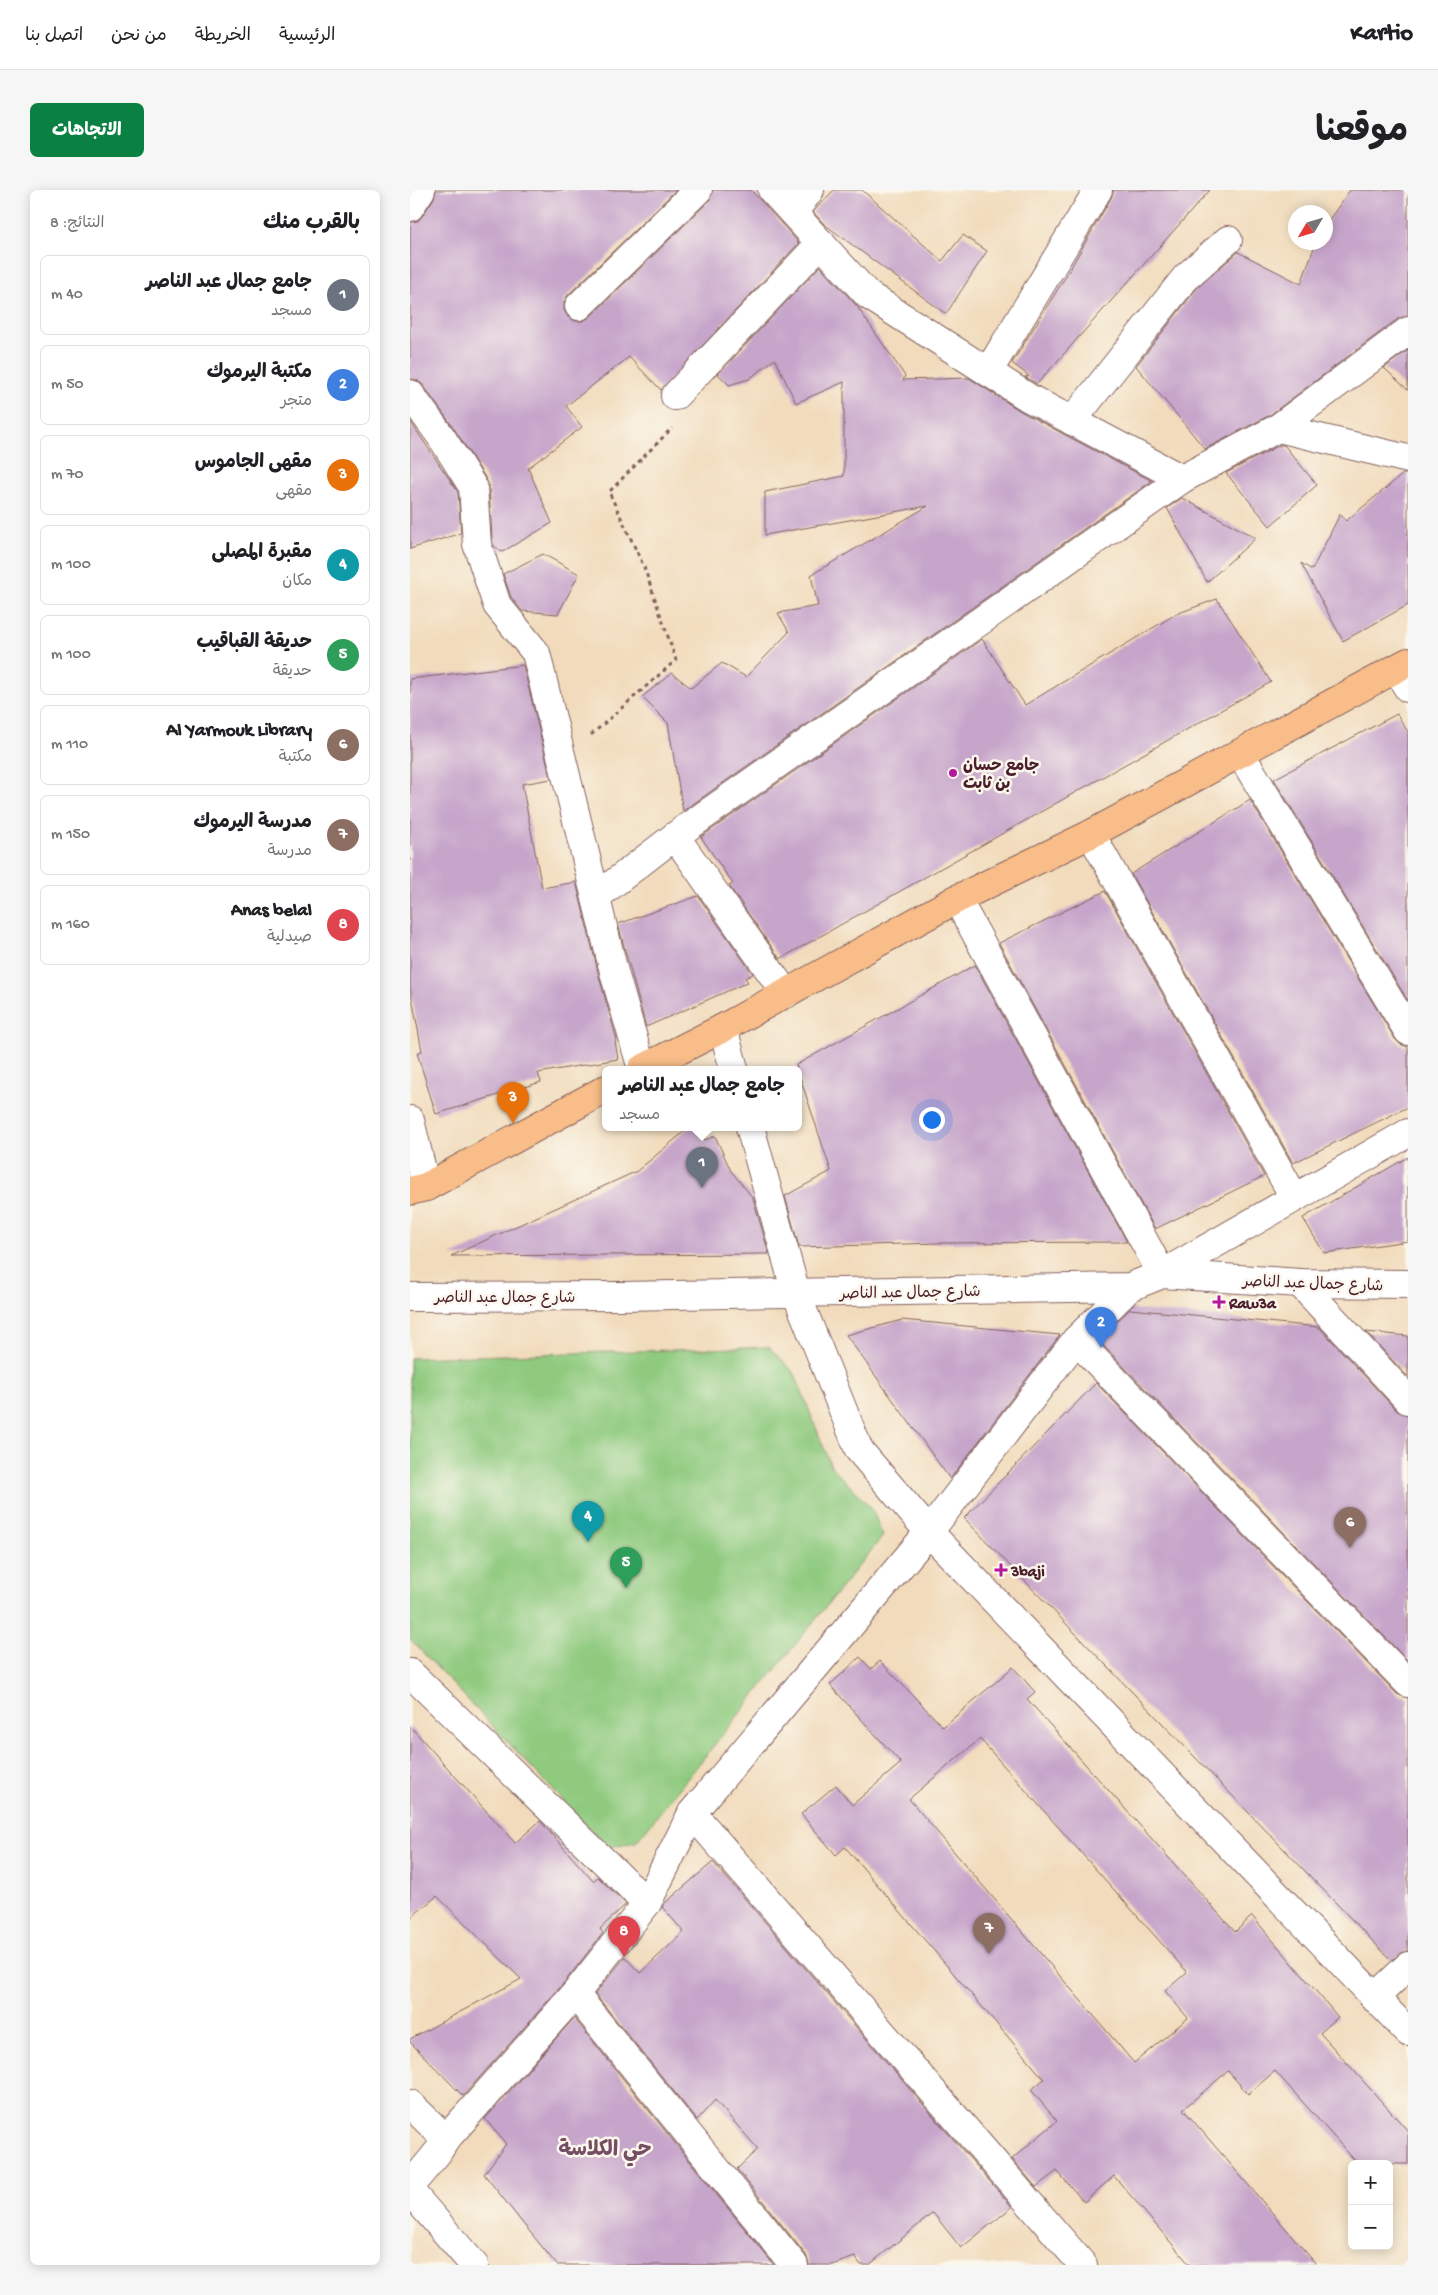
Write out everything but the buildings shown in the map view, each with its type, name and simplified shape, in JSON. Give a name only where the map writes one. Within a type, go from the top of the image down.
[{"type":"main road","points":[[648,1066],[786,994],[957,899],[1091,834],[1240,753],[1404,673]]},
{"type":"main road","points":[[418,1189],[602,1091]]},
{"type":"street","points":[[579,306],[698,190]]},
{"type":"street","points":[[772,190],[868,295],[1029,398],[1182,479]]},
{"type":"street","points":[[793,213],[810,190]]},
{"type":"street","points":[[988,372],[1098,190]]},
{"type":"street","points":[[1072,421],[1186,277],[1228,240]]},
{"type":"street","points":[[675,396],[821,243]]},
{"type":"street","points":[[596,897],[675,836],[1182,479],[1278,428],[1408,330]]},
{"type":"street","points":[[410,394],[442,438],[473,486],[477,544],[497,605],[536,653],[615,976],[641,1066]]},
{"type":"street","points":[[1278,428],[1408,459]]},
{"type":"street","points":[[1240,753],[1408,1031]]},
{"type":"street","points":[[1091,834],[1294,1197]]},
{"type":"street","points":[[675,836],[786,994]]},
{"type":"street","points":[[957,899],[1162,1274],[1408,1133]]},
{"type":"street","points":[[723,1028],[733,1066]]},
{"type":"street","points":[[410,1120],[418,1189]]},
{"type":"street","points":[[751,1131],[796,1293],[859,1450],[929,1532],[1408,2032]]},
{"type":"street","name":"شارع جمال عبد الناصر","points":[[410,1297],[1130,1287],[1162,1274],[1300,1283],[1408,1284]]},
{"type":"street","points":[[1300,1283],[1408,1400]]},
{"type":"street","points":[[410,2186],[438,2152],[446,2139],[576,1994],[647,1903],[692,1813],[929,1532],[1076,1340],[1130,1287]]},
{"type":"street","points":[[1076,1340],[1408,1684]]},
{"type":"street","points":[[413,1683],[647,1903]]},
{"type":"street","points":[[692,1813],[1083,2265]]},
{"type":"street","points":[[1374,1998],[1408,1966]]},
{"type":"street","points":[[576,1994],[794,2265]]},
{"type":"street","points":[[410,2104],[446,2139]]},
{"type":"street","points":[[410,2191],[474,2265]]},
{"type":"path","points":[[561,761],[676,660],[644,567],[609,492],[675,425],[675,396]]},
{"type":"green space","points":[[769,1347],[795,1374],[831,1466],[872,1509],[883,1536],[636,1842],[607,1847],[410,1639],[410,1358]]},
{"type":"place","name":"جامع حسان بن ثابت","points":[[953,773]]},
{"type":"place","name":"مقهى الجاموس","points":[[513,1123]]},
{"type":"place","name":"جامع جمال عبد الناصر","points":[[702,1188]]},
{"type":"place","name":"Raw3a","points":[[1219,1302]]},
{"type":"place","name":"مكتبة اليرموك","points":[[1101,1348]]},
{"type":"place","name":"مقبرة المصلى","points":[[588,1542]]},
{"type":"place","name":"Al Yarmouk Library","points":[[1350,1548]]},
{"type":"place","name":"3baji","points":[[1001,1570]]},
{"type":"place","name":"حديقة القباقيب","points":[[626,1588]]},
{"type":"place","name":"مدرسة اليرموك","points":[[989,1954]]},
{"type":"place","name":"Anas belal","points":[[624,1957]]},
{"type":"district","name":"حي الكلاسة","points":[[605,2148]]}]
